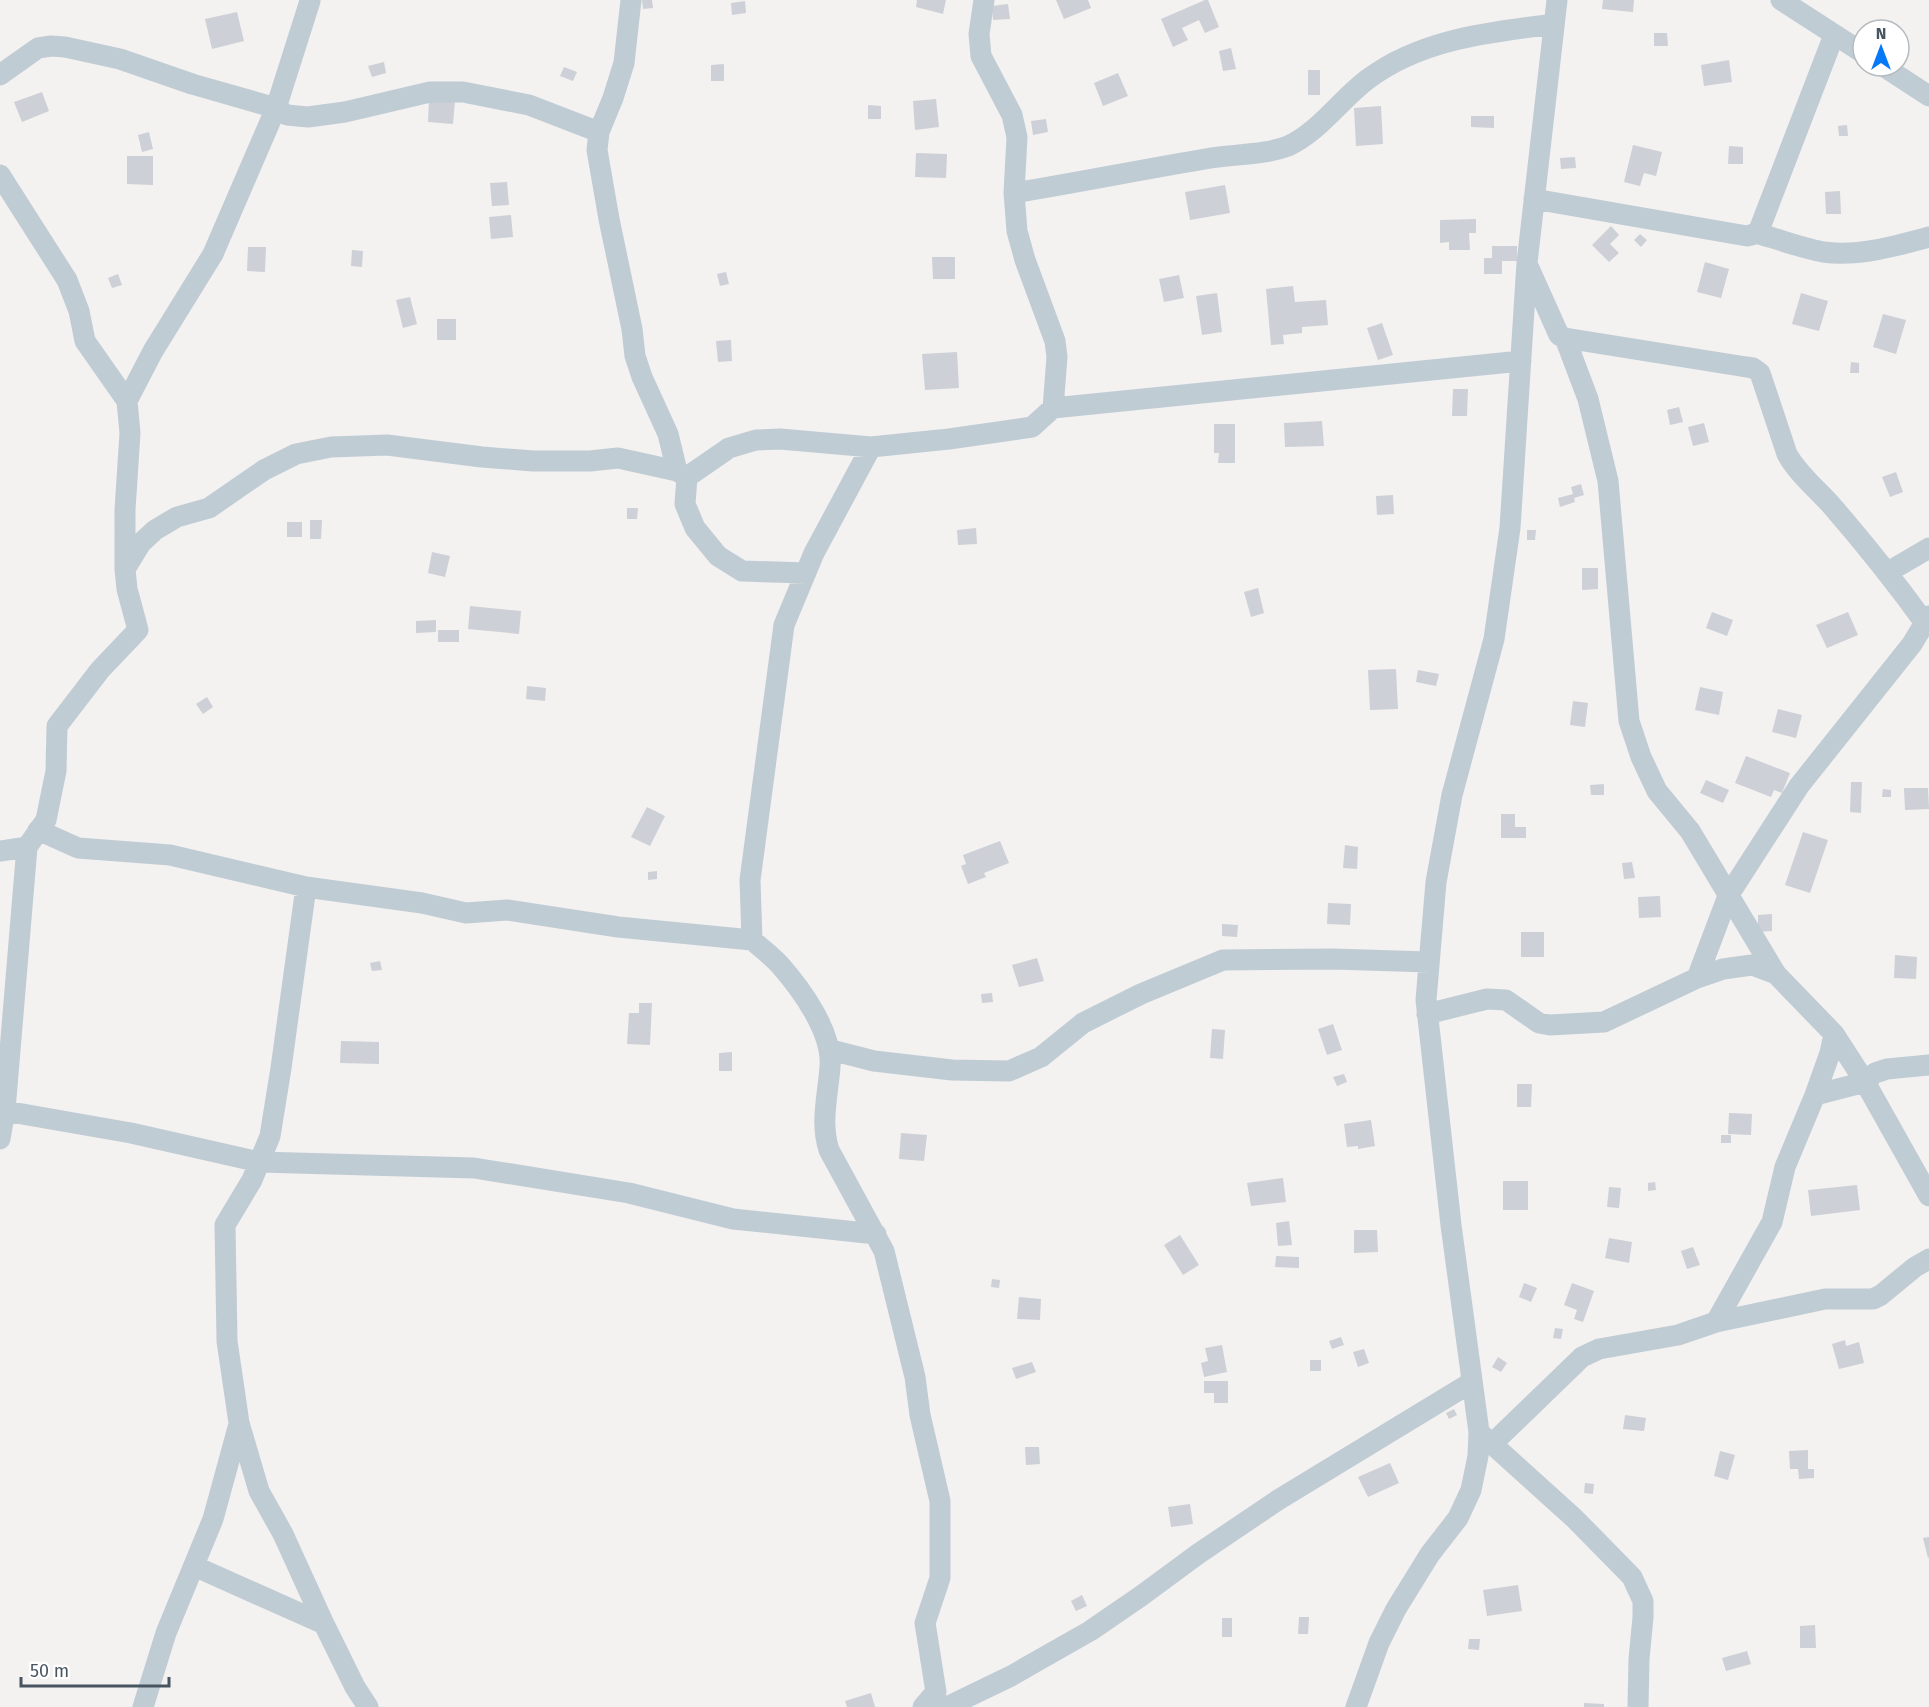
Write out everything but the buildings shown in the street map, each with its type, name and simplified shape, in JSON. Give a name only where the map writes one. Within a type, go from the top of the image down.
[{"type":"street","points":[[631,0],[624,63],[599,132],[597,150],[632,329],[635,356],[682,474],[685,504],[695,528],[718,556],[742,571],[806,573]]},
{"type":"street","points":[[984,0],[979,34],[981,56],[1012,115],[1017,137],[1014,193],[1017,231],[1025,260],[1055,341],[1057,357],[1053,408]]},
{"type":"street","points":[[1557,0],[1527,263],[1510,528],[1499,614],[1452,795],[1436,882],[1426,1000],[1472,1382],[1486,1438],[1574,1518],[1632,1577],[1642,1601],[1643,1617],[1638,1707]]},
{"type":"street","points":[[1781,0],[1851,45]]},
{"type":"street","points":[[127,401],[153,351],[213,254],[276,108],[310,1]]},
{"type":"street","points":[[1014,193],[1213,158],[1279,149],[1304,136],[1367,79],[1388,65],[1418,51],[1502,31],[1554,24]]},
{"type":"street","points":[[1534,199],[1747,236],[1756,232],[1759,230],[1834,34]]},
{"type":"street","points":[[0,75],[38,48],[65,47],[120,59],[192,84],[276,108],[287,115],[308,117],[345,112],[430,92],[463,92],[529,105],[599,132]]},
{"type":"street","points":[[1901,78],[1929,96]]},
{"type":"street","points":[[0,175],[67,280],[79,311],[85,341],[127,401],[130,433],[126,569],[127,589],[138,630],[100,670],[57,726],[56,771],[46,820],[32,839],[0,1139]]},
{"type":"street","points":[[1756,232],[1803,247],[1824,252],[1843,253],[1893,247],[1929,237]]},
{"type":"street","points":[[1527,263],[1559,334],[1565,338],[1753,368],[1760,373],[1787,454],[1793,464],[1832,506],[1927,620],[1912,644],[1799,786],[1728,896],[1697,978]]},
{"type":"street","points":[[1565,338],[1588,399],[1608,481],[1629,721],[1641,757],[1657,791],[1690,831],[1776,974],[1834,1034],[1865,1082],[1929,1196]]},
{"type":"street","points":[[126,569],[141,543],[154,530],[177,517],[209,508],[264,470],[296,454],[331,447],[387,445],[532,461],[590,461],[618,458],[682,474],[729,448],[756,440],[780,438],[871,447],[949,440],[1032,427],[1053,408],[1521,361]]},
{"type":"street","points":[[752,940],[750,880],[784,625],[814,553],[871,447]]},
{"type":"street","points":[[1888,572],[1929,548]]},
{"type":"street","points":[[0,850],[32,839],[78,848],[170,855],[306,887],[422,903],[466,913],[507,910],[618,927],[752,940],[779,964],[802,995],[826,1034],[831,1050],[826,1091],[825,1137],[829,1150],[884,1251],[915,1377],[920,1415],[940,1501],[940,1578],[925,1623],[936,1692],[923,1707]]},
{"type":"street","points":[[306,887],[270,1136],[252,1180],[225,1225],[227,1341],[239,1423],[259,1491],[283,1534],[355,1687],[368,1707]]},
{"type":"street","points":[[831,1050],[873,1061],[952,1070],[1010,1071],[1041,1057],[1083,1023],[1141,994],[1223,960],[1333,959],[1429,962]]},
{"type":"street","points":[[1427,1014],[1487,999],[1506,1000],[1539,1023],[1550,1026],[1604,1022],[1697,978],[1723,969],[1752,965],[1776,974]]},
{"type":"street","points":[[1716,1322],[1772,1222],[1785,1167],[1815,1095],[1830,1053],[1834,1034]]},
{"type":"street","points":[[1815,1095],[1865,1082],[1875,1073],[1887,1069],[1929,1065]]},
{"type":"street","points":[[3,1110],[131,1133],[259,1162],[474,1168],[629,1193],[733,1219],[876,1234]]},
{"type":"street","points":[[1356,1707],[1379,1643],[1396,1609],[1430,1554],[1458,1518],[1471,1490],[1478,1456],[1486,1438],[1582,1357],[1599,1349],[1678,1335],[1716,1322],[1738,1319],[1798,1303],[1825,1299],[1873,1299],[1929,1259]]},
{"type":"street","points":[[946,1707],[1011,1676],[1090,1630],[1278,1500],[1472,1382]]},
{"type":"street","points":[[143,1707],[166,1633],[213,1519],[239,1423]]},
{"type":"street","points":[[194,1566],[324,1624]]}]
